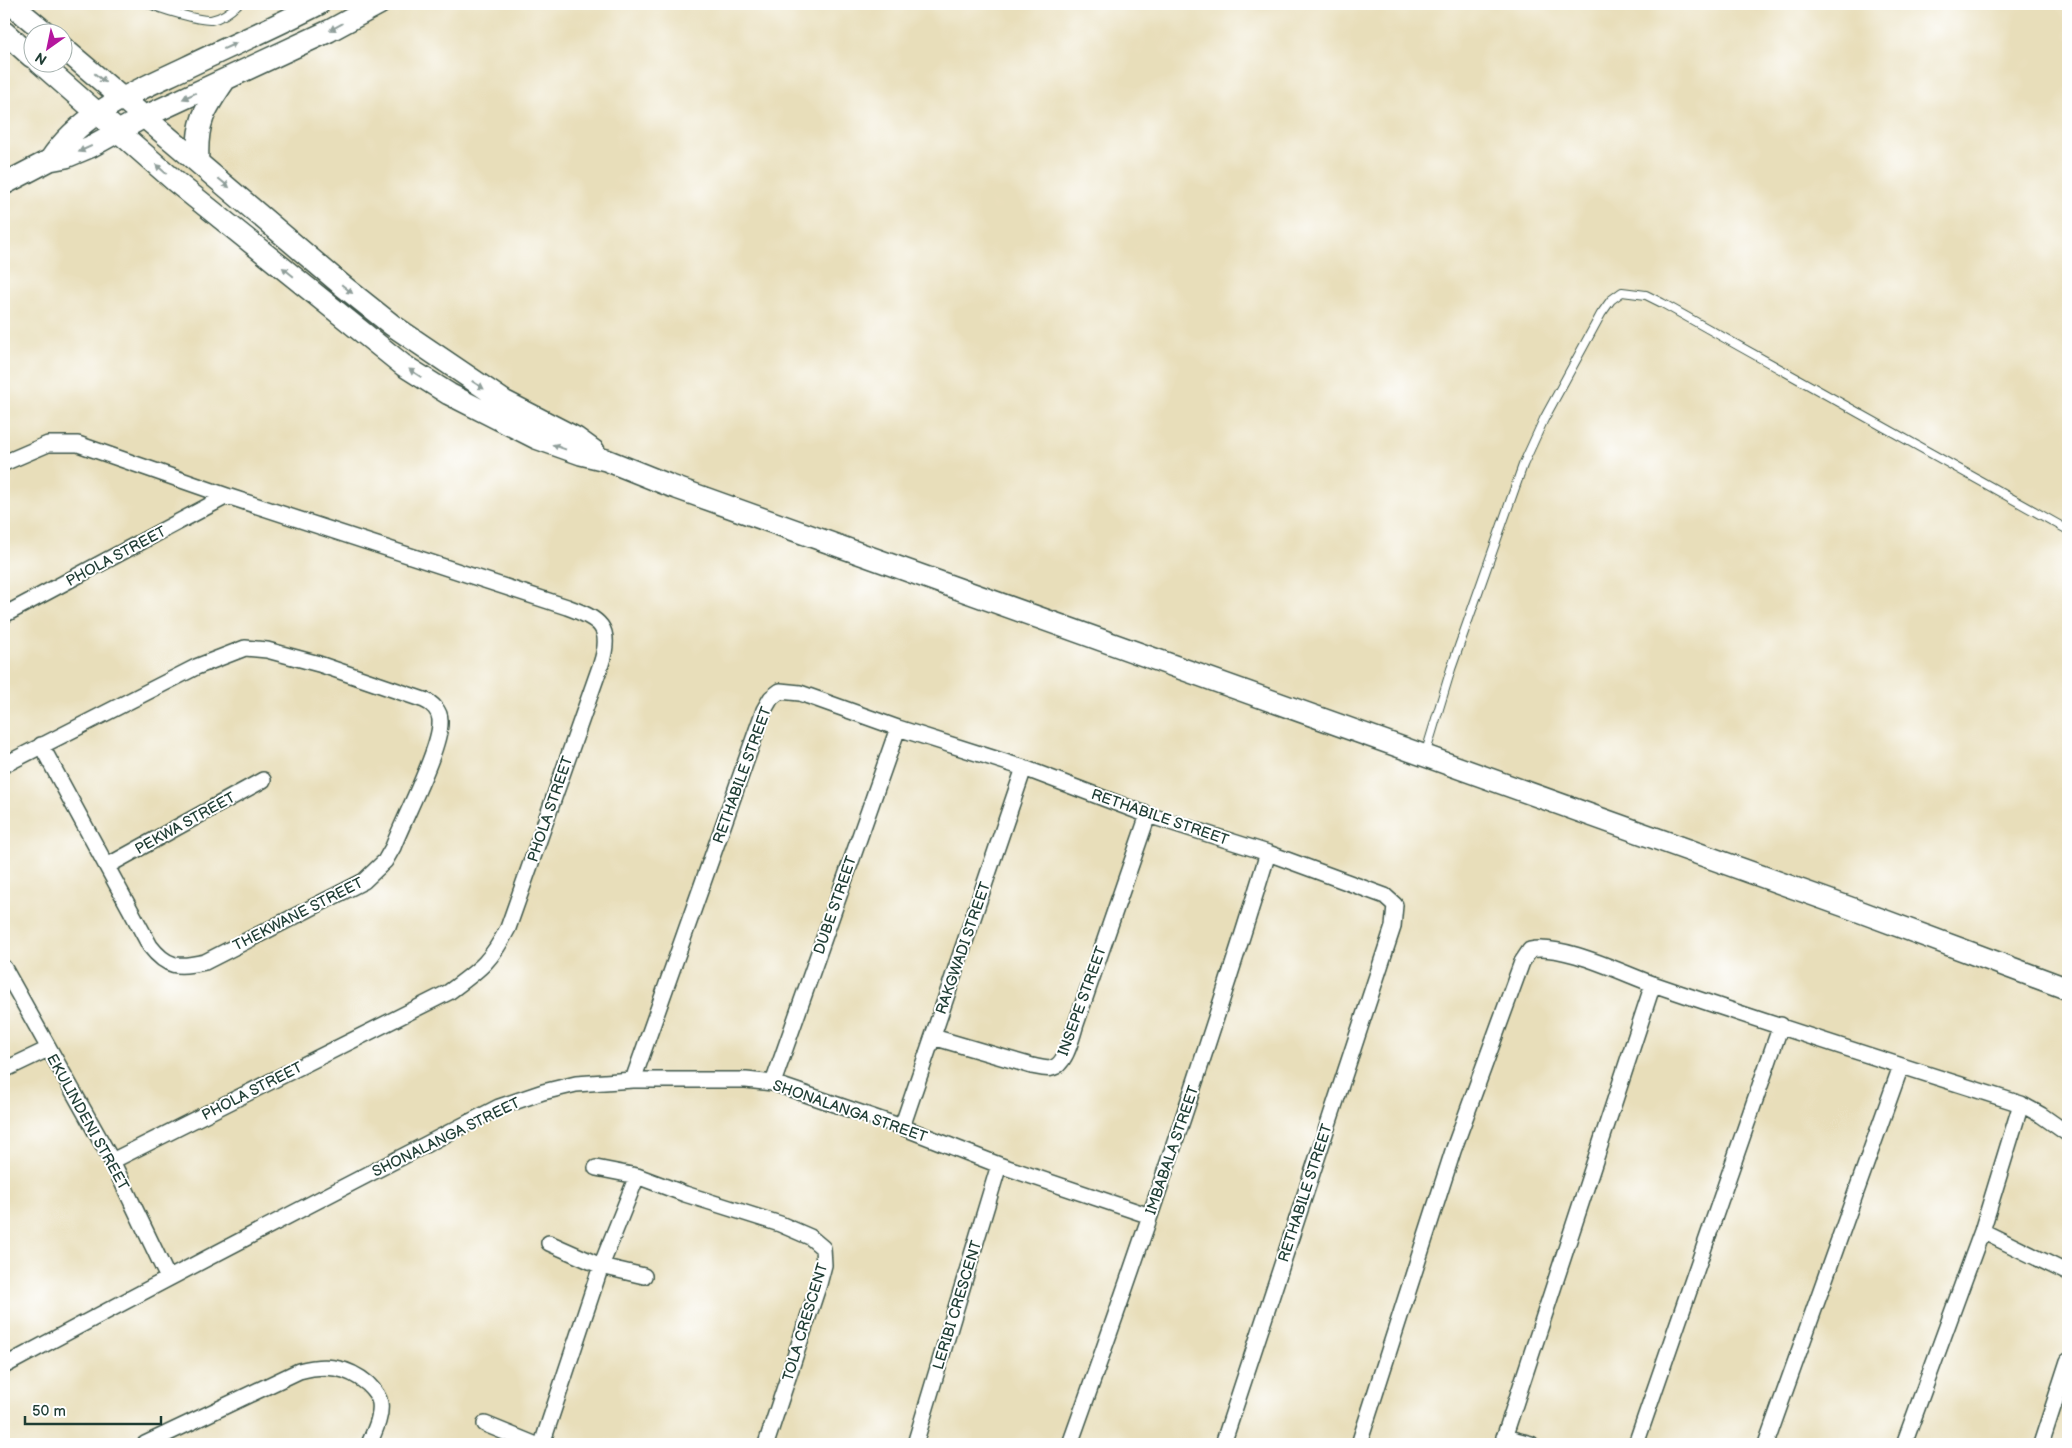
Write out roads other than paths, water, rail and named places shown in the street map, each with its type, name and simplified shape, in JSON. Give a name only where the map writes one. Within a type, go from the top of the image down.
[{"type":"main road","points":[[11,4],[33,22]]},
{"type":"main road","points":[[4,184],[50,160],[79,152],[144,117],[329,31],[380,4]]},
{"type":"main road","points":[[50,160],[74,131],[123,97],[315,5]]},
{"type":"main road","points":[[4,32],[22,48]]},
{"type":"main road","points":[[72,55],[343,286],[392,325],[504,401],[576,438],[606,460]]},
{"type":"main road","points":[[50,72],[176,182],[403,365],[449,394],[499,421],[560,447],[606,460],[672,486],[1853,909],[2068,989]]},
{"type":"main road","points":[[198,161],[197,140],[202,115],[227,78]]},
{"type":"street","name":"PHOLA STREET","points":[[4,463],[48,444],[72,443],[103,451],[227,496],[588,615],[603,628],[607,648],[508,928],[498,948],[485,966],[450,992],[112,1161]]},
{"type":"street","name":"PHOLA STREET","points":[[4,615],[227,496]]},
{"type":"street","name":"THEKWANE STREET","points":[[4,765],[41,746],[204,663],[245,648],[267,650],[319,664],[430,702],[439,714],[439,731],[434,750],[393,847],[376,872],[306,912],[205,962],[174,965],[158,956],[150,946],[41,746]]},
{"type":"street","name":"RETHABILE STREET","points":[[633,1080],[768,702],[780,691],[800,693],[898,728],[1024,768],[1148,815],[1268,854],[1385,896],[1395,904],[1396,912],[1388,944],[1223,1444]]},
{"type":"street","name":"DUBE STREET","points":[[772,1083],[898,728]]},
{"type":"street","name":"RAKGWADI STREET","points":[[902,1127],[1024,768]]},
{"type":"street","name":"PEKWA STREET","points":[[107,866],[263,780]]},
{"type":"street","name":"INSEPE STREET","points":[[933,1037],[1032,1066],[1048,1069],[1058,1065],[1065,1053],[1073,1031],[1148,815]]},
{"type":"street","name":"IMBABALA STREET","points":[[1070,1444],[1150,1216],[1228,982],[1268,854]]},
{"type":"street","points":[[1359,1444],[1453,1151],[1526,954],[1536,949],[1582,958],[1653,984],[2021,1104],[2068,1134]]},
{"type":"street","name":"EKULINDENI STREET","points":[[4,968],[112,1161],[168,1278]]},
{"type":"street","points":[[1531,1444],[1503,1441],[1653,984]]},
{"type":"street","points":[[1636,1444],[1781,1025]]},
{"type":"street","points":[[4,1070],[48,1049]]},
{"type":"street","points":[[1766,1444],[1901,1066]]},
{"type":"street","name":"SHONALANGA STREET","points":[[4,1366],[168,1278],[227,1250],[499,1107],[543,1092],[576,1084],[633,1080],[746,1080],[772,1083],[902,1127],[999,1165],[1150,1216]]},
{"type":"street","points":[[1904,1444],[1982,1230],[2021,1104]]},
{"type":"street","name":"LERIBI CRESCENT","points":[[915,1444],[999,1165]]},
{"type":"street","name":"TOLA CRESCENT","points":[[596,1168],[637,1176],[685,1194],[780,1224],[810,1237],[823,1248],[824,1265],[819,1284],[766,1444]]},
{"type":"street","points":[[542,1444],[602,1266],[637,1176]]},
{"type":"street","points":[[1982,1230],[2068,1273]]},
{"type":"street","points":[[549,1243],[602,1266],[644,1276]]},
{"type":"street","points":[[2040,1444],[2068,1361]]},
{"type":"street","points":[[145,1444],[299,1372],[314,1367],[327,1367],[347,1371],[361,1379],[372,1388],[378,1398],[380,1416],[369,1444]]},
{"type":"street","points":[[485,1424],[534,1444]]},
{"type":"lane","points":[[150,4],[159,9],[210,20],[223,16],[238,4]]},
{"type":"lane","points":[[1425,756],[1454,661],[1523,465],[1544,419],[1601,314],[1612,300],[1622,292],[1646,295],[1677,311],[2068,530]]}]
